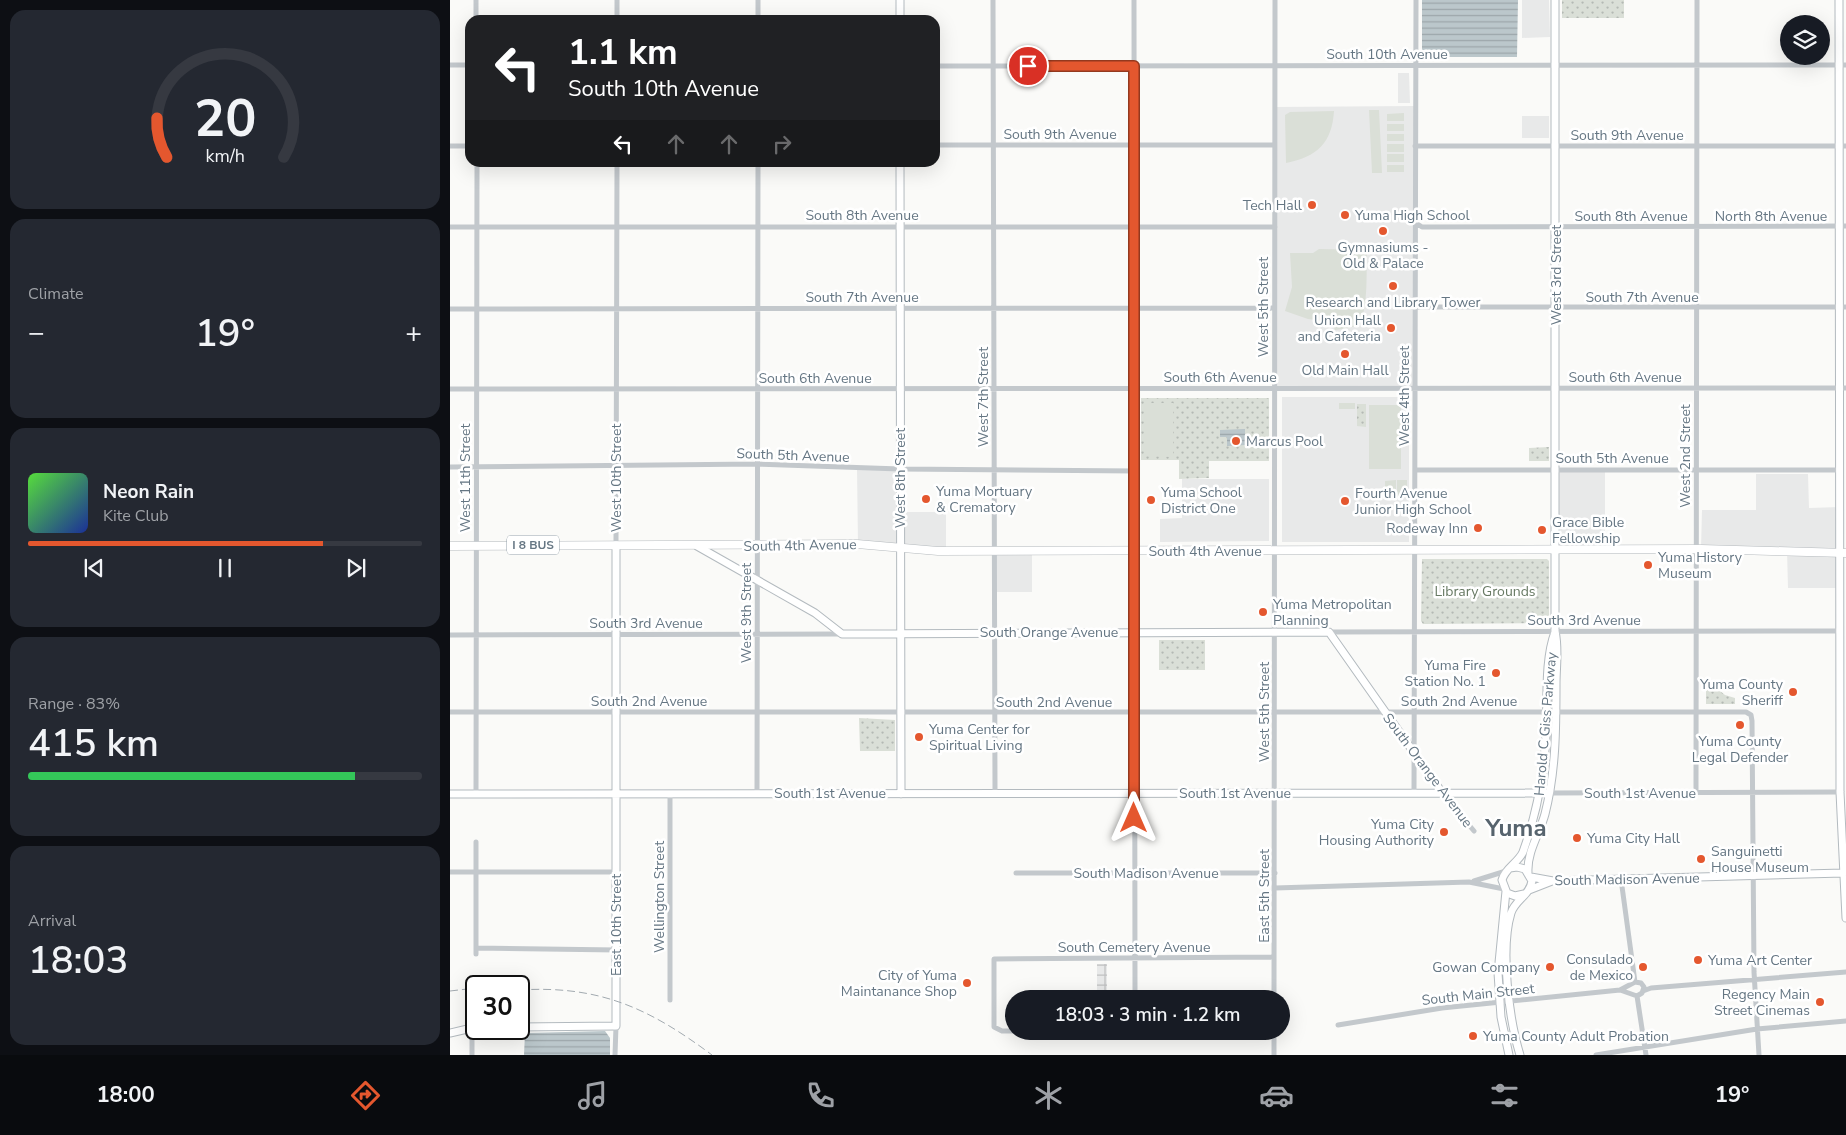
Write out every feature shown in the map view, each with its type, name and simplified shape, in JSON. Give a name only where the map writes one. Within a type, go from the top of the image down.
[{"type":"main road","name":"South 4th Avenue","points":[[450,546],[864,544],[927,551],[1844,550]]},
{"type":"street","points":[[476,0],[476,15]]},
{"type":"street","points":[[617,0],[617,15]]},
{"type":"street","points":[[758,0],[758,15]]},
{"type":"street","points":[[900,0],[900,15]]},
{"type":"street","name":"West 7th Street","points":[[993,0],[995,793]]},
{"type":"street","points":[[1134,0],[1134,990]]},
{"type":"street","name":"West 5th Street","points":[[1274,0],[1275,793]]},
{"type":"street","name":"West 4th Street","points":[[1414,793],[1416,712],[1416,0]]},
{"type":"street","name":"West 3rd Street","points":[[1556,0],[1556,550]]},
{"type":"street","name":"West 2nd Street","points":[[1696,792],[1697,0]]},
{"type":"street","points":[[1840,0],[1843,65],[1843,458],[1840,470],[1844,550],[1840,631],[1843,712],[1840,792],[1846,918]]},
{"type":"street","points":[[450,65],[465,65]]},
{"type":"street","name":"South 10th Avenue","points":[[940,66],[1843,65]]},
{"type":"street","name":"South 9th Avenue","points":[[940,145],[1274,145]]},
{"type":"street","points":[[450,146],[465,146]]},
{"type":"street","name":"South 9th Avenue","points":[[1415,146],[1843,146]]},
{"type":"street","name":"West 11th Street","points":[[476,794],[477,167]]},
{"type":"street","name":"West 10th Street","points":[[617,167],[617,794]]},
{"type":"street","name":"West 9th Street","points":[[757,793],[758,167]]},
{"type":"street","name":"West 8th Street","points":[[900,167],[900,794]]},
{"type":"street","name":"South 8th Avenue","points":[[1416,223],[1422,227],[1697,227]]},
{"type":"street","name":"South 8th Avenue","points":[[450,227],[1275,226]]},
{"type":"street","name":"North 8th Avenue","points":[[1697,227],[1843,226]]},
{"type":"street","name":"South 7th Avenue","points":[[1416,308],[1843,307]]},
{"type":"street","name":"South 7th Avenue","points":[[450,309],[1274,308]]},
{"type":"street","name":"South 6th Avenue","points":[[450,390],[1843,388]]},
{"type":"street","name":"South 5th Avenue","points":[[450,467],[757,464],[900,469],[1135,470]]},
{"type":"street","name":"South 5th Avenue","points":[[1415,470],[1840,470]]},
{"type":"street","points":[[697,546],[822,617],[842,634]]},
{"type":"street","name":"Harold C Giss Parkway","points":[[1507,870],[1519,860],[1523,852],[1545,793],[1555,758],[1558,643],[1556,631],[1556,550]]},
{"type":"street","name":"South Orange Avenue","points":[[842,634],[1135,631],[1329,632],[1443,794],[1474,831]]},
{"type":"street","name":"Harold C Giss Parkway","points":[[1530,875],[1530,854],[1545,814],[1547,684],[1552,640],[1556,631]]},
{"type":"street","name":"South 3rd Avenue","points":[[1329,632],[1840,631]]},
{"type":"street","name":"South 3rd Avenue","points":[[450,635],[842,634]]},
{"type":"street","name":"South 2nd Avenue","points":[[450,712],[1748,713],[1752,720],[1752,792]]},
{"type":"street","points":[[1752,792],[1755,980],[1759,1055]]},
{"type":"street","name":"South 1st Avenue","points":[[450,794],[1840,792]]},
{"type":"street","name":"East 5th Street","points":[[1274,990],[1275,793]]},
{"type":"street","name":"East 10th Street","points":[[616,1055],[617,794]]},
{"type":"street","name":"Wellington Street","points":[[670,794],[670,1000]]},
{"type":"street","points":[[476,842],[476,951],[617,950]]},
{"type":"street","points":[[1469,882],[1517,866],[1530,875],[1527,892],[1516,903],[1511,915],[1507,967],[1509,1001],[1520,1055]]},
{"type":"street","points":[[1507,870],[1502,880],[1505,890],[1499,949],[1500,1002],[1509,1055]]},
{"type":"street","points":[[450,872],[616,872]]},
{"type":"street","name":"South Madison Avenue","points":[[1016,873],[1275,873]]},
{"type":"street","name":"South Madison Avenue","points":[[1530,875],[1553,881],[1844,873]]},
{"type":"street","points":[[1621,879],[1635,982]]},
{"type":"street","points":[[1275,888],[1469,882],[1505,890],[1515,896],[1553,881]]},
{"type":"street","name":"South Cemetery Avenue","points":[[1005,1031],[994,1027],[994,959],[1134,960],[1274,957]]},
{"type":"street","points":[[1637,996],[1651,988],[1846,972]]},
{"type":"street","points":[[1635,982],[1651,988]]},
{"type":"street","points":[[1635,982],[1630,986],[1630,993],[1637,996]]},
{"type":"street","points":[[1642,984],[1643,992]]},
{"type":"street","name":"South Main Street","points":[[1338,1025],[1432,1009],[1620,990],[1630,986]]},
{"type":"street","name":"South Main Street","points":[[1620,990],[1630,993]]},
{"type":"street","points":[[1637,996],[1646,1055]]},
{"type":"street","points":[[1596,1055],[1757,1029],[1846,1021]]},
{"type":"street","points":[[530,1027],[616,1026]]},
{"type":"street","points":[[450,1033],[465,1030]]},
{"type":"street","points":[[472,1055],[473,1040]]},
{"type":"street","points":[[1274,1040],[1274,1055]]},
{"type":"shaded area","points":[[1422,0],[1518,0],[1517,57],[1422,57]]},
{"type":"shaded area","points":[[1522,0],[1549,0],[1550,37],[1522,38]]},
{"type":"shaded area","points":[[1398,73],[1409,73],[1410,103],[1398,103]]},
{"type":"shaded area","name":"Yuma High School","points":[[1415,106],[1416,388],[1275,389],[1274,107]]},
{"type":"shaded area","points":[[1522,116],[1549,116],[1549,138],[1522,138]]},
{"type":"shaded area","name":"Fourth Avenue Junior High School","points":[[1282,397],[1409,397],[1409,542],[1282,542]]},
{"type":"shaded area","name":"Marcus Pool","points":[[1245,429],[1245,445],[1227,446],[1227,437],[1220,437],[1220,430]]},
{"type":"shaded area","points":[[857,468],[900,469],[900,512],[946,512],[946,550],[1032,551],[1032,592],[994,592],[994,551],[927,551],[858,544]]},
{"type":"shaded area","points":[[1605,469],[1605,550],[1556,550],[1556,470]]},
{"type":"shaded area","points":[[1756,474],[1808,474],[1809,508],[1840,507],[1840,588],[1788,588],[1787,550],[1701,549],[1702,510],[1756,510]]},
{"type":"shaded area","points":[[1182,479],[1269,479],[1269,541],[1160,542],[1160,519],[1182,518]]},
{"type":"shaded area","points":[[1097,964],[1107,964],[1107,990],[1097,990]]},
{"type":"shaded area","points":[[605,1031],[610,1038],[610,1055],[524,1055],[525,1040],[530,1040],[530,1033]]},
{"type":"green space","points":[[1562,0],[1624,0],[1624,18],[1562,18]]},
{"type":"green space","points":[[1369,110],[1379,110],[1382,173],[1372,173]]},
{"type":"green space","points":[[1334,111],[1330,132],[1321,147],[1306,157],[1286,163],[1285,115],[1290,112]]},
{"type":"green space","points":[[1404,113],[1404,121],[1387,121],[1387,114]]},
{"type":"green space","points":[[1387,124],[1404,124],[1404,131],[1387,131]]},
{"type":"green space","points":[[1387,134],[1404,134],[1404,141],[1387,141]]},
{"type":"green space","points":[[1387,144],[1404,144],[1404,152],[1387,152]]},
{"type":"green space","points":[[1387,154],[1404,154],[1404,162],[1387,162]]},
{"type":"green space","points":[[1387,165],[1404,165],[1404,172],[1387,172]]},
{"type":"green space","points":[[1319,249],[1367,250],[1364,311],[1358,326],[1335,330],[1331,322],[1308,319],[1285,311],[1292,287],[1290,253],[1313,253]]},
{"type":"green space","points":[[1141,398],[1269,398],[1269,461],[1209,461],[1209,478],[1179,479],[1179,460],[1141,460]]},
{"type":"green space","points":[[1146,403],[1173,403],[1173,457],[1146,456]]},
{"type":"green space","points":[[1339,403],[1355,403],[1355,409],[1339,409]]},
{"type":"green space","points":[[1357,404],[1366,404],[1366,427],[1357,426]]},
{"type":"green space","points":[[1369,405],[1401,405],[1401,469],[1369,469]]},
{"type":"green space","points":[[1549,447],[1549,461],[1529,461],[1529,448]]},
{"type":"green space","points":[[1396,480],[1396,498],[1385,497],[1385,481]]},
{"type":"green space","points":[[1397,480],[1407,480],[1407,498],[1397,497]]},
{"type":"green space","name":"Library Grounds","points":[[1422,559],[1547,559],[1549,561],[1549,623],[1423,624],[1421,621]]},
{"type":"green space","points":[[1159,640],[1205,640],[1205,670],[1159,670]]},
{"type":"green space","points":[[1706,687],[1715,687],[1725,695],[1735,698],[1735,704],[1706,704]]},
{"type":"green space","points":[[859,718],[895,720],[895,751],[860,751]]},
{"type":"railway","points":[[450,991],[465,989]]},
{"type":"railway","points":[[530,990],[574,991],[622,1003],[667,1024],[712,1055]]},
{"type":"place","name":"Tech Hall","points":[[1312,205]]},
{"type":"place","name":"Yuma High School","points":[[1345,215]]},
{"type":"place","name":"Gymnasiums - Old & Palace","points":[[1383,231]]},
{"type":"place","name":"Research and Library Tower","points":[[1393,286]]},
{"type":"place","name":"Union Hall and Cafeteria","points":[[1391,328]]},
{"type":"place","name":"Old Main Hall","points":[[1345,354]]},
{"type":"place","name":"Marcus Pool","points":[[1236,441]]},
{"type":"place","name":"Yuma Mortuary & Crematory","points":[[926,499]]},
{"type":"place","name":"Yuma School District One","points":[[1151,500]]},
{"type":"place","name":"Fourth Avenue Junior High School","points":[[1345,501]]},
{"type":"place","name":"Rodeway Inn","points":[[1478,528]]},
{"type":"place","name":"Grace Bible Fellowship","points":[[1542,530]]},
{"type":"place","name":"Yuma History Museum","points":[[1648,565]]},
{"type":"place","name":"Yuma Metropolitan Planning","points":[[1263,612]]},
{"type":"place","name":"Yuma Fire Station No. 1","points":[[1496,673]]},
{"type":"place","name":"Yuma County Sheriff","points":[[1793,692]]},
{"type":"place","name":"Yuma County Legal Defender","points":[[1740,725]]},
{"type":"place","name":"Yuma Center for Spiritual Living","points":[[919,737]]},
{"type":"place","name":"Yuma City Housing Authority","points":[[1444,832]]},
{"type":"place","name":"Yuma City Hall","points":[[1577,838]]},
{"type":"place","name":"Sanguinetti House Museum","points":[[1701,859]]},
{"type":"place","name":"Yuma Art Center","points":[[1698,960]]},
{"type":"place","name":"Gowan Company","points":[[1550,967]]},
{"type":"place","name":"Consulado de Mexico","points":[[1643,967]]},
{"type":"place","name":"City of Yuma Maintanance Shop","points":[[967,983]]},
{"type":"place","name":"Regency Main Street Cinemas","points":[[1820,1002]]},
{"type":"place","name":"Yuma County Adult Probation","points":[[1473,1036]]},
{"type":"district","name":"Yuma","points":[[1516,828]]},
{"type":"route","points":[[1028,66],[1134,66],[1134,818]]}]
